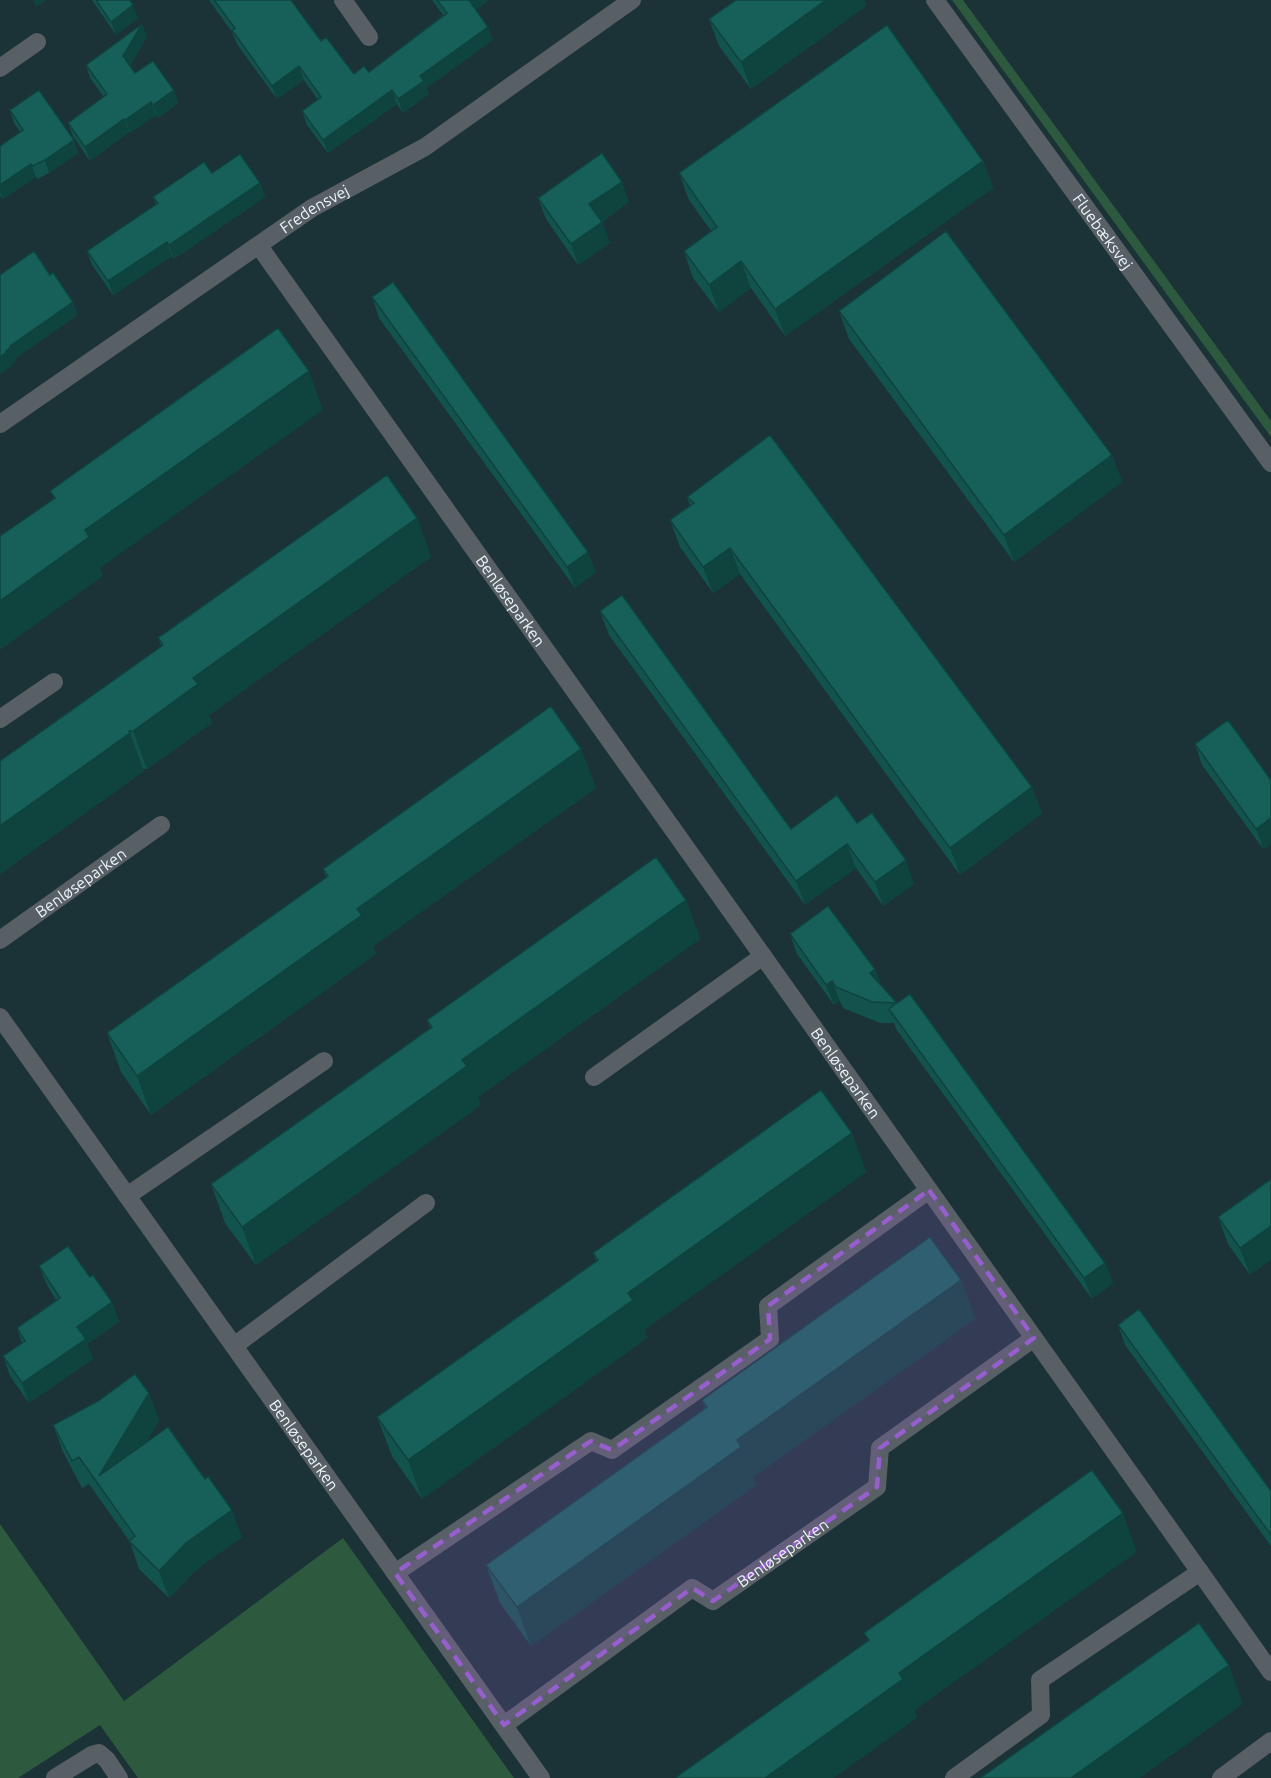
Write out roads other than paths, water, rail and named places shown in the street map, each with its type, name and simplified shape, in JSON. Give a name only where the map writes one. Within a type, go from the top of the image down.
[{"type":"street","points":[[343,0],[369,37]]},
{"type":"street","name":"Fredensvej","points":[[0,424],[312,208],[424,147],[632,0]]},
{"type":"street","name":"Fluebæksvej","points":[[935,0],[1271,464]]},
{"type":"street","points":[[0,68],[37,42]]},
{"type":"street","name":"Benløseparken","points":[[259,246],[1271,1672]]},
{"type":"street","points":[[0,719],[54,682]]},
{"type":"street","name":"Benløseparken","points":[[0,940],[161,825]]},
{"type":"street","points":[[594,1077],[763,956]]},
{"type":"street","name":"Benløseparken","points":[[0,1017],[541,1778]]},
{"type":"street","points":[[128,1196],[324,1061]]},
{"type":"street","points":[[395,1573],[591,1441],[612,1450],[770,1339],[768,1306],[929,1190]]},
{"type":"street","points":[[234,1346],[426,1203]]},
{"type":"street","name":"Benløseparken","points":[[504,1725],[692,1588],[714,1601],[877,1487],[880,1448],[1034,1338]]},
{"type":"street","points":[[954,1778],[1041,1715],[1040,1680],[1200,1572]]},
{"type":"street","points":[[1221,1778],[1271,1741]]},
{"type":"street","points":[[55,1778],[92,1755],[99,1754],[107,1760],[119,1778]]}]
